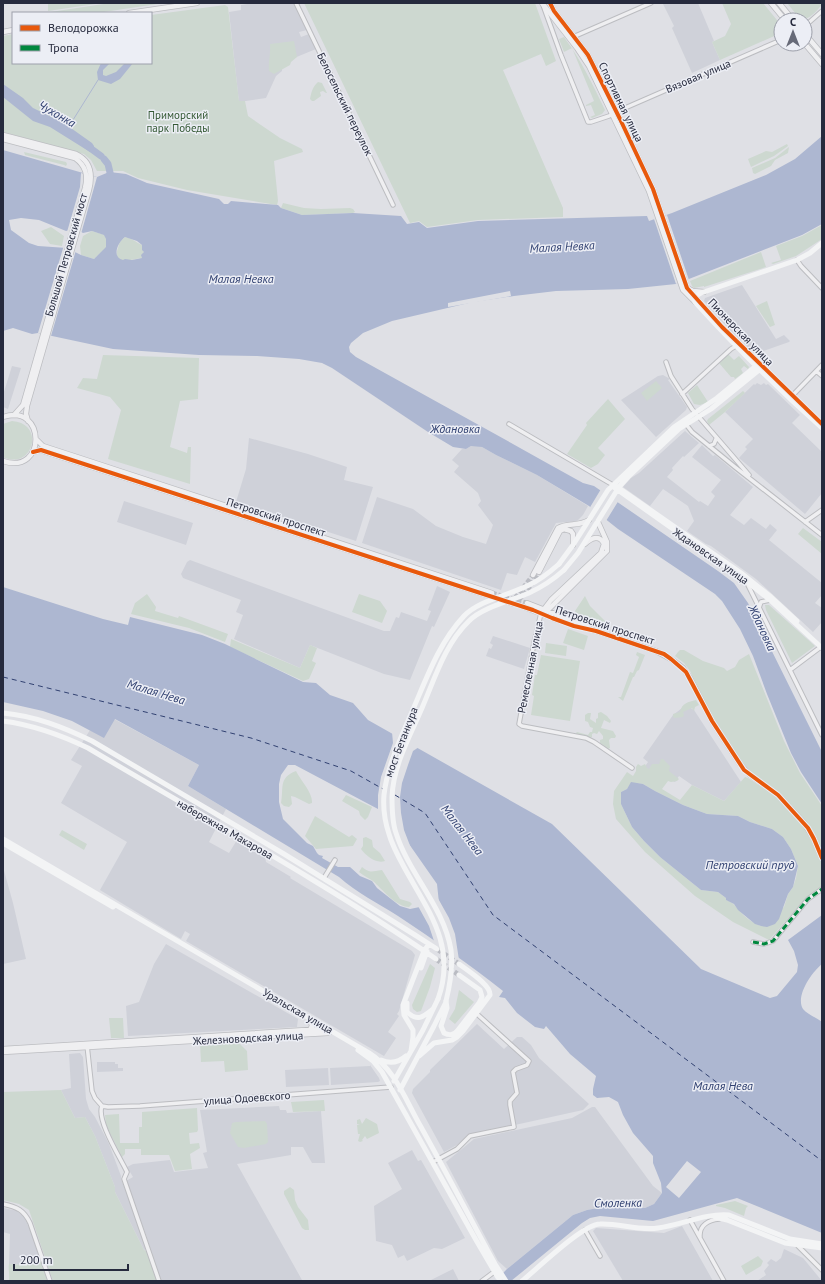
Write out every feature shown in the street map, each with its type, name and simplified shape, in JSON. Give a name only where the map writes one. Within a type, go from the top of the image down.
[{"type":"main road","points":[[695,300],[705,292],[797,260],[810,253],[822,243]]},
{"type":"main road","name":"Пионерская улица","points":[[695,300],[736,346],[822,428]]},
{"type":"main road","points":[[583,545],[616,489],[694,413],[759,367]]},
{"type":"main road","points":[[684,422],[698,418],[720,402],[759,367]]},
{"type":"main road","points":[[573,545],[608,490],[616,489]]},
{"type":"main road","name":"Ждановская улица","points":[[616,489],[745,580],[822,646]]},
{"type":"main road","name":"Ждановская улица","points":[[616,489],[754,582],[822,646]]},
{"type":"main road","name":"мост Бетанкура","points":[[433,1009],[438,999],[445,966],[441,939],[435,923],[395,850],[389,834],[385,814],[384,796],[387,779],[403,734],[433,662],[445,639],[465,615],[479,606],[529,586],[543,577],[559,564],[573,545]]},
{"type":"main road","name":"мост Бетанкура","points":[[446,1001],[450,983],[452,960],[451,949],[442,920],[401,847],[395,831],[392,802],[394,780],[410,736],[445,653],[460,630],[470,619],[482,612],[531,592],[548,583],[564,570],[583,545]]},
{"type":"main road","name":"набережная Макарова","points":[[3,713],[39,720],[58,726],[92,741],[324,878],[436,949]]},
{"type":"main road","name":"набережная Макарова","points":[[6,722],[37,728],[71,740],[88,748],[280,861],[436,959],[430,958],[423,961]]},
{"type":"main road","name":"Уральская улица","points":[[3,838],[330,1032],[377,1058],[387,1068],[395,1080],[500,1278]]},
{"type":"main road","name":"Уральская улица","points":[[3,843],[322,1029],[330,1032],[373,1061],[382,1072],[494,1272],[500,1278]]},
{"type":"main road","points":[[377,1058],[385,1062],[393,1062],[401,1060],[410,1051],[413,1037],[412,1030],[404,1015],[403,1005],[429,944]]},
{"type":"main road","points":[[425,952],[406,1006],[407,1012],[418,1018],[424,1016],[433,1009]]},
{"type":"main road","points":[[419,1056],[434,1043],[452,1040],[457,1037],[490,995],[489,988],[460,964]]},
{"type":"main road","points":[[446,1001],[447,1008],[441,1026],[444,1033],[451,1035],[458,1030],[479,1003],[482,994],[475,986],[459,975]]},
{"type":"main road","points":[[400,1090],[419,1056],[446,1001]]},
{"type":"main road","points":[[391,1088],[433,1009]]},
{"type":"main road","name":"улица Одоевского","points":[[391,1088],[400,1090]]},
{"type":"main road","points":[[522,1281],[585,1230],[593,1225],[600,1224],[656,1228],[721,1214],[729,1215],[798,1243],[822,1248]]},
{"type":"main road","points":[[712,1216],[722,1218],[785,1244],[822,1244]]},
{"type":"main road","points":[[500,1278],[506,1281]]},
{"type":"street","points":[[136,12],[197,3]]},
{"type":"street","name":"Белосельский переулок","points":[[296,3],[393,205]]},
{"type":"street","name":"Спортивная улица","points":[[550,3],[589,66],[614,113],[660,217],[682,282]]},
{"type":"street","points":[[572,37],[651,3]]},
{"type":"street","points":[[771,3],[778,12]]},
{"type":"street","points":[[779,3],[786,12]]},
{"type":"street","name":"Спортивная улица","points":[[543,4],[572,37]]},
{"type":"street","name":"Спортивная улица","points":[[543,4],[561,55],[588,122],[594,122],[614,113]]},
{"type":"street","points":[[813,18],[822,10]]},
{"type":"street","name":"Вязовая улица","points":[[614,113],[773,43]]},
{"type":"street","points":[[813,43],[822,54]]},
{"type":"street","points":[[812,52],[822,64]]},
{"type":"street","points":[[3,134],[76,154],[88,164],[89,175]]},
{"type":"street","points":[[3,139],[74,158],[82,164],[89,175]]},
{"type":"street","name":"Большой Петровский мост","points":[[45,335],[89,175]]},
{"type":"street","points":[[797,260],[822,288]]},
{"type":"street","points":[[682,282],[695,300]]},
{"type":"street","points":[[682,282],[683,290],[695,300]]},
{"type":"street","points":[[689,290],[705,292]]},
{"type":"street","name":"Пионерская улица","points":[[695,300],[759,367]]},
{"type":"street","points":[[14,415],[23,405],[45,335]]},
{"type":"street","points":[[28,421],[26,409],[45,335]]},
{"type":"street","points":[[682,394],[736,346]]},
{"type":"street","points":[[666,362],[671,376],[694,413],[753,480]]},
{"type":"street","points":[[791,397],[822,365]]},
{"type":"street","points":[[816,371],[822,376]]},
{"type":"street","name":"Пионерская улица","points":[[791,397],[822,424]]},
{"type":"street","points":[[3,417],[14,415],[22,417],[28,421],[35,430],[36,440],[33,452],[28,457],[18,462],[11,463],[3,461]]},
{"type":"street","points":[[684,422],[692,432],[709,446],[822,535]]},
{"type":"street","name":"Ждановская улица","points":[[509,424],[616,489]]},
{"type":"street","points":[[709,446],[714,444],[716,439]]},
{"type":"street","name":"Петровский проспект","points":[[36,440],[42,446],[83,460],[492,593]]},
{"type":"street","name":"Петровский проспект","points":[[33,452],[41,450],[516,604],[574,626],[596,631],[664,654],[682,668],[690,678],[712,721],[740,764],[749,774],[778,795],[804,823],[814,839],[822,858]]},
{"type":"street","points":[[805,522],[822,510]]},
{"type":"street","points":[[533,575],[558,528],[562,526],[581,524],[590,519]]},
{"type":"street","points":[[546,609],[607,551],[607,542],[599,520]]},
{"type":"street","points":[[539,572],[560,531],[564,529],[571,531],[574,539],[573,545]]},
{"type":"street","points":[[546,609],[601,552],[604,544],[603,540],[594,537],[583,545]]},
{"type":"street","points":[[745,580],[822,735]]},
{"type":"street","points":[[759,608],[762,602],[770,600]]},
{"type":"street","name":"Петровский проспект","points":[[527,602],[579,622],[596,631]]},
{"type":"street","name":"Ремесленная улица","points":[[546,609],[541,613],[519,724],[522,726],[586,738],[632,768]]},
{"type":"street","points":[[790,670],[822,646]]},
{"type":"street","points":[[324,878],[334,862]]},
{"type":"street","points":[[753,942],[764,944],[773,941],[808,899],[822,889]]},
{"type":"street","points":[[433,1162],[457,1149],[470,1136],[514,1126],[510,1101],[517,1093],[514,1072],[516,1069],[527,1066],[529,1061],[476,1014]]},
{"type":"street","points":[[310,1030],[312,1027],[311,1022]]},
{"type":"street","name":"Железноводская улица","points":[[3,1052],[322,1029]]},
{"type":"street","name":"Железноводская улица","points":[[3,1049],[330,1032]]},
{"type":"street","points":[[87,1045],[92,1091],[95,1098],[102,1106],[102,1120],[127,1172],[124,1180],[159,1281]]},
{"type":"street","name":"улица Одоевского","points":[[102,1106],[140,1106],[391,1088]]},
{"type":"street","points":[[3,1204],[15,1207],[26,1214],[35,1235],[50,1281]]},
{"type":"street","points":[[701,1240],[700,1232],[704,1224],[709,1221],[722,1218]]},
{"type":"street","points":[[690,1220],[724,1281]]},
{"type":"street","points":[[585,1230],[600,1256]]},
{"type":"street","points":[[798,1243],[822,1270]]},
{"type":"street","points":[[482,1281],[494,1272]]},
{"type":"shaded area","points":[[253,3],[294,3],[307,30],[299,32],[301,37],[309,34],[316,49],[282,63],[282,71],[276,76],[266,98],[239,102],[229,12],[241,10],[241,5]]},
{"type":"shaded area","points":[[698,3],[714,41],[712,42],[720,60],[692,73],[672,28],[674,26],[663,4]]},
{"type":"shaded area","points":[[742,285],[776,339],[784,335],[790,341],[789,342],[755,354],[727,327],[704,301],[705,298]]},
{"type":"shaded area","points":[[12,366],[21,368],[8,409],[3,407],[3,395]]},
{"type":"shaded area","points":[[663,375],[670,379],[668,380],[687,407],[686,410],[656,437],[621,400],[658,376]]},
{"type":"shaded area","points":[[757,383],[761,385],[764,383],[766,385],[768,384],[800,415],[792,423],[822,452],[822,493],[805,514],[739,458],[747,449],[745,447],[753,439],[725,412],[754,384],[755,385]]},
{"type":"shaded area","points":[[685,431],[699,443],[684,457],[683,456],[672,468],[673,470],[667,477],[699,502],[700,501],[708,506],[715,496],[711,492],[721,480],[692,457],[702,445],[713,456],[715,455],[753,487],[730,515],[744,525],[751,518],[766,529],[770,524],[777,530],[769,540],[822,583],[822,595],[815,603],[822,608],[822,622],[813,632],[756,579],[711,546],[687,531],[694,521],[688,506],[663,489],[650,506],[623,487],[631,478],[639,473]]},
{"type":"shaded area","points":[[249,438],[308,454],[347,467],[344,480],[373,487],[356,541],[236,502],[246,469]]},
{"type":"shaded area","points":[[476,445],[537,475],[588,506],[583,515],[577,521],[556,523],[535,562],[525,557],[517,575],[507,573],[501,590],[362,543],[377,497],[413,509],[436,526],[463,537],[486,544],[493,525],[478,505],[481,501],[478,493],[454,472],[459,466],[452,460],[462,449]]},
{"type":"shaded area","points":[[124,501],[193,523],[186,545],[117,522]]},
{"type":"shaded area","points":[[190,560],[384,631],[390,631],[396,617],[399,618],[401,612],[427,621],[431,611],[428,610],[437,586],[450,592],[434,627],[432,626],[410,680],[384,674],[310,645],[300,668],[234,639],[243,615],[236,612],[241,600],[183,578],[181,574],[187,562]]},
{"type":"shaded area","points":[[493,636],[530,648],[524,669],[486,656],[489,648],[491,649],[493,645],[490,643]]},
{"type":"shaded area","points":[[686,705],[694,710],[741,782],[724,801],[692,785],[679,776],[675,782],[644,768],[648,762],[643,758],[673,715]]},
{"type":"shaded area","points":[[114,719],[199,765],[188,786],[226,809],[209,842],[229,853],[237,840],[265,856],[266,862],[291,877],[290,878],[412,951],[415,955],[397,1014],[399,1016],[388,1032],[396,1038],[384,1056],[186,941],[190,934],[185,931],[181,939],[100,890],[127,842],[61,803],[82,766],[71,760],[90,730],[104,737]]},
{"type":"shaded area","points":[[3,867],[26,959],[3,964]]},
{"type":"shaded area","points":[[166,944],[298,1019],[297,1027],[128,1036],[126,1006],[139,1002],[154,964]]},
{"type":"shaded area","points":[[477,1024],[504,1049],[517,1037],[522,1037],[531,1045],[539,1058],[589,1104],[583,1110],[469,1135],[457,1145],[444,1152],[412,1093],[413,1089],[430,1072],[430,1070]]},
{"type":"shaded area","points":[[80,1053],[83,1057],[86,1099],[89,1109],[95,1117],[109,1144],[148,1248],[144,1250],[115,1192],[115,1187],[95,1136],[85,1117],[75,1118],[61,1090],[71,1088],[69,1054]]},
{"type":"shaded area","points":[[97,1062],[115,1062],[115,1064],[118,1064],[118,1068],[123,1068],[123,1071],[97,1072]]},
{"type":"shaded area","points":[[370,1065],[380,1081],[331,1085],[330,1068]]},
{"type":"shaded area","points":[[328,1068],[329,1085],[286,1087],[285,1070]]},
{"type":"shaded area","points":[[279,1106],[280,1110],[286,1110],[287,1113],[321,1111],[325,1163],[312,1163],[303,1147],[291,1147],[291,1155],[237,1164],[302,1280],[160,1281],[147,1238],[126,1181],[133,1177],[127,1167],[133,1164],[170,1160],[174,1172],[208,1168],[203,1153],[207,1152],[200,1110]]},
{"type":"shaded area","points":[[592,1107],[595,1107],[653,1186],[662,1193],[654,1204],[645,1208],[604,1207],[587,1210],[573,1215],[507,1269],[498,1261],[446,1162],[474,1139],[572,1118]]},
{"type":"shaded area","points":[[412,1150],[418,1161],[421,1160],[465,1238],[442,1249],[434,1248],[407,1261],[404,1255],[398,1258],[392,1245],[376,1241],[374,1206],[402,1189],[388,1163]]},
{"type":"shaded area","points":[[4,1208],[17,1211],[24,1217],[31,1232],[40,1259],[23,1265],[9,1264],[10,1234],[3,1232]]},
{"type":"shaded area","points":[[682,1226],[713,1281],[623,1281],[593,1231],[596,1228],[664,1233]]},
{"type":"shaded area","points":[[784,1249],[803,1258],[822,1281],[757,1281],[766,1275],[764,1271],[769,1265],[767,1263],[771,1259],[776,1262],[781,1258]]},
{"type":"shaded area","points":[[453,1269],[459,1281],[429,1281]]},
{"type":"green space","points":[[48,3],[102,3],[48,11]]},
{"type":"green space","points":[[110,3],[164,3],[104,12],[51,12]]},
{"type":"green space","points":[[304,3],[535,3],[556,61],[546,66],[541,54],[503,70],[563,208],[563,217],[478,220],[427,227],[419,221],[410,223]]},
{"type":"green space","points":[[722,3],[763,3],[773,15],[773,37],[720,60],[712,42],[725,36],[731,24]]},
{"type":"green space","points":[[787,3],[822,3],[813,14],[813,12],[794,12]]},
{"type":"green space","name":"Приморский парк Победы","points":[[225,5],[228,7],[239,101],[245,101],[248,116],[280,138],[302,149],[303,152],[274,161],[278,201],[277,205],[187,190],[138,178],[123,171],[97,171],[91,160],[84,154],[3,132],[3,36],[12,34],[12,64],[152,64],[152,15]]},
{"type":"green space","points":[[564,37],[572,48],[564,52],[559,39]]},
{"type":"green space","points":[[294,41],[297,57],[291,62],[290,65],[274,74],[269,71],[270,44]]},
{"type":"green space","points":[[573,50],[605,110],[602,114],[592,118],[590,117],[595,115],[591,105],[586,105],[594,101]]},
{"type":"green space","points":[[318,82],[322,83],[327,93],[323,91],[320,92],[321,96],[312,101],[310,99],[312,92]]},
{"type":"green space","points":[[787,144],[788,146],[774,156],[751,167],[748,159],[766,151],[772,152]]},
{"type":"green space","points":[[789,147],[788,153],[775,160],[771,166],[755,174],[753,173],[752,168],[775,158]]},
{"type":"green space","points":[[24,152],[66,162],[67,164],[66,166],[25,155]]},
{"type":"green space","points":[[283,203],[304,208],[350,208],[355,212],[302,215],[281,208]]},
{"type":"green space","points":[[822,225],[822,239],[796,256],[773,264],[771,263],[781,260],[776,246],[802,236]]},
{"type":"green space","points":[[51,227],[64,236],[62,246],[50,244],[41,231]]},
{"type":"green space","points":[[92,231],[105,235],[106,239],[106,248],[94,259],[81,255],[80,246],[83,236]]},
{"type":"green space","points":[[125,237],[130,238],[142,245],[144,252],[142,258],[120,260],[117,258],[119,245],[121,240]]},
{"type":"green space","points":[[761,252],[766,267],[704,287],[694,288],[692,286],[690,281]]},
{"type":"green space","points":[[767,301],[775,325],[770,327],[756,306]]},
{"type":"green space","points":[[728,354],[734,360],[739,356],[749,367],[748,369],[744,366],[741,369],[743,373],[735,379],[734,377],[731,377],[719,363]]},
{"type":"green space","points":[[103,355],[199,358],[198,399],[180,401],[170,447],[187,453],[188,447],[191,447],[190,484],[108,459],[121,410],[110,397],[77,388],[83,378],[97,379]]},
{"type":"green space","points":[[656,381],[662,388],[647,401],[641,393]]},
{"type":"green space","points":[[697,385],[708,402],[700,405],[694,404],[688,393]]},
{"type":"green space","points":[[743,391],[745,393],[709,425],[707,421],[708,419]]},
{"type":"green space","points":[[608,399],[625,419],[598,448],[605,455],[598,464],[591,468],[567,454],[587,425],[586,423]]},
{"type":"green space","points":[[12,421],[23,424],[29,429],[32,437],[32,445],[28,452],[22,458],[13,460],[3,457],[3,424]]},
{"type":"green space","points":[[803,528],[822,542],[822,554],[798,534]]},
{"type":"green space","points":[[147,594],[156,607],[155,611],[178,618],[179,616],[228,634],[225,642],[189,628],[131,614],[135,603]]},
{"type":"green space","points":[[359,594],[380,601],[387,611],[382,623],[352,612]]},
{"type":"green space","points":[[585,596],[590,606],[606,622],[605,623],[576,613],[575,611]]},
{"type":"green space","points":[[765,605],[769,605],[815,646],[792,663],[766,610]]},
{"type":"green space","points":[[568,629],[588,636],[584,650],[563,643]]},
{"type":"green space","points":[[231,639],[300,668],[310,645],[317,648],[312,661],[316,663],[309,679],[303,681],[230,647]]},
{"type":"green space","points":[[546,643],[567,646],[566,656],[545,653]]},
{"type":"green space","points":[[680,650],[684,650],[703,661],[724,668],[727,671],[735,667],[739,660],[749,654],[784,741],[800,773],[822,806],[822,855],[814,833],[809,825],[781,794],[751,772],[735,753],[717,726],[690,671],[684,663],[675,656]]},
{"type":"green space","points":[[637,652],[645,655],[639,670],[633,677],[623,701],[618,697],[621,697],[630,672],[633,673],[639,657],[636,655]]},
{"type":"green space","points":[[541,655],[580,661],[570,721],[531,715],[535,675],[537,675]]},
{"type":"green space","points":[[696,700],[699,705],[695,707],[694,711],[692,708],[683,712],[683,717],[673,717],[673,714],[680,712],[684,705],[688,702]]},
{"type":"green space","points":[[601,712],[611,721],[610,723],[604,720],[601,728],[613,731],[616,736],[615,738],[611,738],[609,740],[610,748],[608,749],[600,743],[603,736],[599,731],[597,734],[592,734],[592,737],[590,738],[577,735],[576,733],[588,735],[592,732],[593,728],[590,727],[588,722],[585,721],[585,715],[591,713],[590,719],[596,723],[598,713]]},
{"type":"green space","points":[[661,759],[663,759],[670,766],[669,771],[679,779],[677,781],[668,781],[662,789],[680,800],[692,785],[724,801],[745,777],[748,778],[777,797],[804,827],[813,840],[822,863],[822,886],[807,897],[769,940],[733,922],[695,896],[645,852],[616,819],[613,804],[614,791],[627,772],[633,776],[638,764],[641,766],[645,764],[649,769],[652,764],[659,764]],"holes":[[[632,783],[643,784],[683,805],[707,814],[738,816],[750,822],[772,829],[783,837],[791,849],[798,866],[793,887],[788,894],[784,907],[761,926],[746,917],[734,904],[726,900],[726,898],[718,892],[701,890],[660,857],[632,827],[621,804],[621,792],[627,789]]]},
{"type":"green space","points":[[296,771],[311,795],[312,803],[309,804],[291,796],[292,804],[289,807],[284,806],[281,803],[284,780]]},
{"type":"green space","points":[[346,795],[372,807],[368,817],[365,820],[360,815],[359,811],[342,801]]},
{"type":"green space","points":[[315,816],[349,837],[352,835],[357,839],[353,846],[316,849],[305,836]]},
{"type":"green space","points":[[62,830],[87,844],[84,850],[59,835]]},
{"type":"green space","points":[[366,837],[372,840],[373,847],[380,853],[385,861],[382,862],[372,859],[361,849],[363,846],[363,838]]},
{"type":"green space","points":[[362,867],[370,871],[382,870],[400,899],[412,904],[409,907],[394,901],[373,881],[359,872]]},
{"type":"green space","points":[[430,964],[435,968],[430,987],[421,1011],[417,1012],[413,1009],[412,1005]]},
{"type":"green space","points":[[459,990],[474,1002],[455,1024],[449,1019],[455,1009]]},
{"type":"green space","points":[[109,1018],[123,1018],[124,1038],[111,1038]]},
{"type":"green space","points":[[238,1042],[247,1051],[248,1070],[225,1072],[224,1061],[201,1062],[200,1044]]},
{"type":"green space","points":[[61,1090],[75,1118],[85,1117],[95,1136],[115,1187],[115,1192],[144,1250],[147,1251],[157,1281],[53,1281],[29,1210],[19,1204],[3,1200],[3,1092]]},
{"type":"green space","points":[[324,1100],[325,1111],[293,1112],[291,1102]]},
{"type":"green space","points":[[197,1108],[198,1130],[197,1132],[189,1133],[190,1144],[199,1143],[200,1148],[190,1154],[192,1169],[175,1171],[169,1155],[141,1155],[141,1149],[125,1149],[125,1154],[122,1157],[106,1125],[105,1115],[119,1114],[120,1143],[139,1143],[139,1127],[142,1127],[142,1112]]},
{"type":"green space","points":[[366,1118],[377,1124],[379,1133],[367,1139],[365,1136],[362,1140],[363,1141],[360,1142],[358,1141],[360,1134],[358,1134],[357,1125],[360,1125],[357,1124],[357,1120],[360,1119],[362,1124]]},
{"type":"green space","points":[[265,1121],[267,1124],[268,1142],[266,1144],[244,1148],[238,1147],[230,1133],[232,1123]]},
{"type":"green space","points":[[290,1187],[294,1190],[295,1200],[298,1207],[308,1220],[309,1230],[302,1228],[284,1194],[284,1191]]},
{"type":"green space","points":[[735,1201],[748,1206],[744,1216],[716,1206],[716,1205]]},
{"type":"green space","points":[[758,1256],[763,1261],[761,1266],[746,1275],[741,1266]]},
{"type":"green space","points":[[40,1259],[47,1281],[9,1281],[9,1264],[23,1265]]},
{"type":"water","points":[[101,64],[109,64],[103,70],[103,75],[106,76],[116,72],[124,64],[132,64],[120,79],[111,84],[98,80],[97,72]]},
{"type":"water","points":[[3,84],[23,98],[33,108],[64,123],[73,120],[74,121],[68,126],[92,143],[94,146],[94,151],[90,152],[50,127],[33,121],[3,97]]},
{"type":"water","name":"Малая Невка","points":[[822,136],[822,224],[802,235],[676,284],[628,289],[556,291],[473,302],[392,321],[363,333],[351,343],[349,347],[350,352],[356,357],[583,483],[594,486],[734,583],[748,603],[822,752],[822,804],[801,772],[791,753],[753,656],[740,629],[722,601],[715,594],[618,529],[589,506],[537,475],[482,447],[471,446],[466,449],[453,447],[322,363],[299,359],[257,356],[199,355],[113,349],[38,333],[32,334],[13,328],[3,331],[3,150],[97,177],[109,172],[126,174],[147,183],[219,199],[224,204],[228,204],[231,201],[278,205],[281,208],[302,215],[353,213],[401,216],[407,224],[419,222],[427,228],[478,221],[647,216],[649,221],[766,175],[795,159]],"holes":[[[21,218],[39,220],[66,231],[76,229],[83,233],[92,231],[104,235],[106,239],[106,247],[94,259],[81,255],[67,248],[38,246],[29,243],[11,230],[9,220]],[[125,237],[137,241],[142,245],[142,250],[144,252],[141,255],[142,258],[123,260],[117,256],[118,246]]]},
{"type":"water","name":"Малая Нева","points":[[3,587],[103,619],[128,625],[130,617],[202,635],[225,644],[303,682],[316,683],[330,695],[353,703],[368,720],[552,824],[701,969],[770,998],[777,996],[797,972],[798,965],[794,951],[788,940],[822,915],[822,964],[809,978],[803,991],[801,1004],[805,1011],[822,1022],[822,1233],[737,1198],[653,1221],[600,1216],[590,1218],[582,1223],[511,1281],[495,1281],[507,1269],[573,1215],[587,1210],[604,1207],[645,1208],[654,1204],[662,1193],[661,1183],[653,1163],[653,1156],[633,1133],[618,1102],[609,1097],[597,1098],[593,1095],[596,1076],[570,1054],[546,1026],[544,1029],[535,1027],[517,1013],[505,998],[499,997],[503,991],[451,952],[398,916],[360,893],[339,877],[188,786],[199,765],[115,719],[104,738],[72,721],[43,711],[3,702]],"holes":[[[288,765],[295,765],[378,809],[393,828],[409,844],[437,884],[439,903],[410,909],[400,906],[377,888],[372,881],[360,876],[350,867],[338,867],[322,858],[323,856],[319,855],[313,846],[307,843],[283,819],[279,802],[279,784],[281,775]]]},
{"type":"water","name":"Петровский пруд","points":[[631,782],[643,784],[683,805],[707,814],[738,816],[750,822],[772,829],[783,837],[791,849],[798,866],[793,887],[788,894],[779,919],[775,924],[767,927],[755,924],[738,910],[734,904],[726,900],[726,898],[718,892],[701,890],[660,857],[632,827],[621,804],[621,792],[627,789]]},
{"type":"pier","points":[[81,173],[97,177],[81,234],[75,231],[67,232],[80,187]]},
{"type":"pier","points":[[667,215],[689,280],[676,284],[654,219]]},
{"type":"pier","points":[[64,245],[76,250],[51,336],[38,333]]},
{"type":"pier","points":[[510,291],[511,296],[448,307],[448,303]]},
{"type":"pier","points":[[601,489],[619,500],[606,521],[589,509]]},
{"type":"pier","points":[[392,732],[419,747],[413,751],[402,783],[400,797],[404,830],[414,856],[378,813],[378,795],[381,777],[393,743]]},
{"type":"pier","points":[[435,893],[449,918],[455,934],[459,960],[435,944],[429,926],[418,906],[436,901]]},
{"type":"pier","points":[[687,1161],[701,1172],[679,1198],[666,1187]]},
{"type":"waterway","points":[[73,120],[98,80]]},
{"type":"waterway","name":"Чухонка","points":[[86,145],[101,156]]},
{"type":"waterway","name":"Чухонка","points":[[104,159],[108,164],[112,181]]},
{"type":"ferry route","points":[[3,677],[251,738],[351,771],[383,789]]},
{"type":"ferry route","points":[[395,795],[425,813],[493,915],[822,1161]]},
{"type":"tunnel","points":[[514,604],[522,597],[539,572]]},
{"type":"tunnel","points":[[515,598],[533,575]]},
{"type":"tunnel","points":[[492,593],[527,603]]},
{"type":"tunnel","points":[[437,949],[459,964]]},
{"type":"tunnel","points":[[436,959],[459,975]]},
{"type":"marked path","points":[[753,942],[764,944],[773,941],[808,899],[822,889]]},
{"type":"cycle path","points":[[550,3],[554,11],[588,55],[620,119],[653,189],[687,288],[722,327],[822,424]]},
{"type":"cycle path","points":[[33,452],[41,450],[533,610],[574,626],[596,631],[664,654],[686,672],[712,721],[744,770],[778,795],[808,828],[822,858]]},
{"type":"water label","name":"Ждановка","points":[[455,429]]},
{"type":"water label","name":"Ждановка","points":[[762,628]]},
{"type":"water label","name":"Смоленка","points":[[618,1203]]}]
